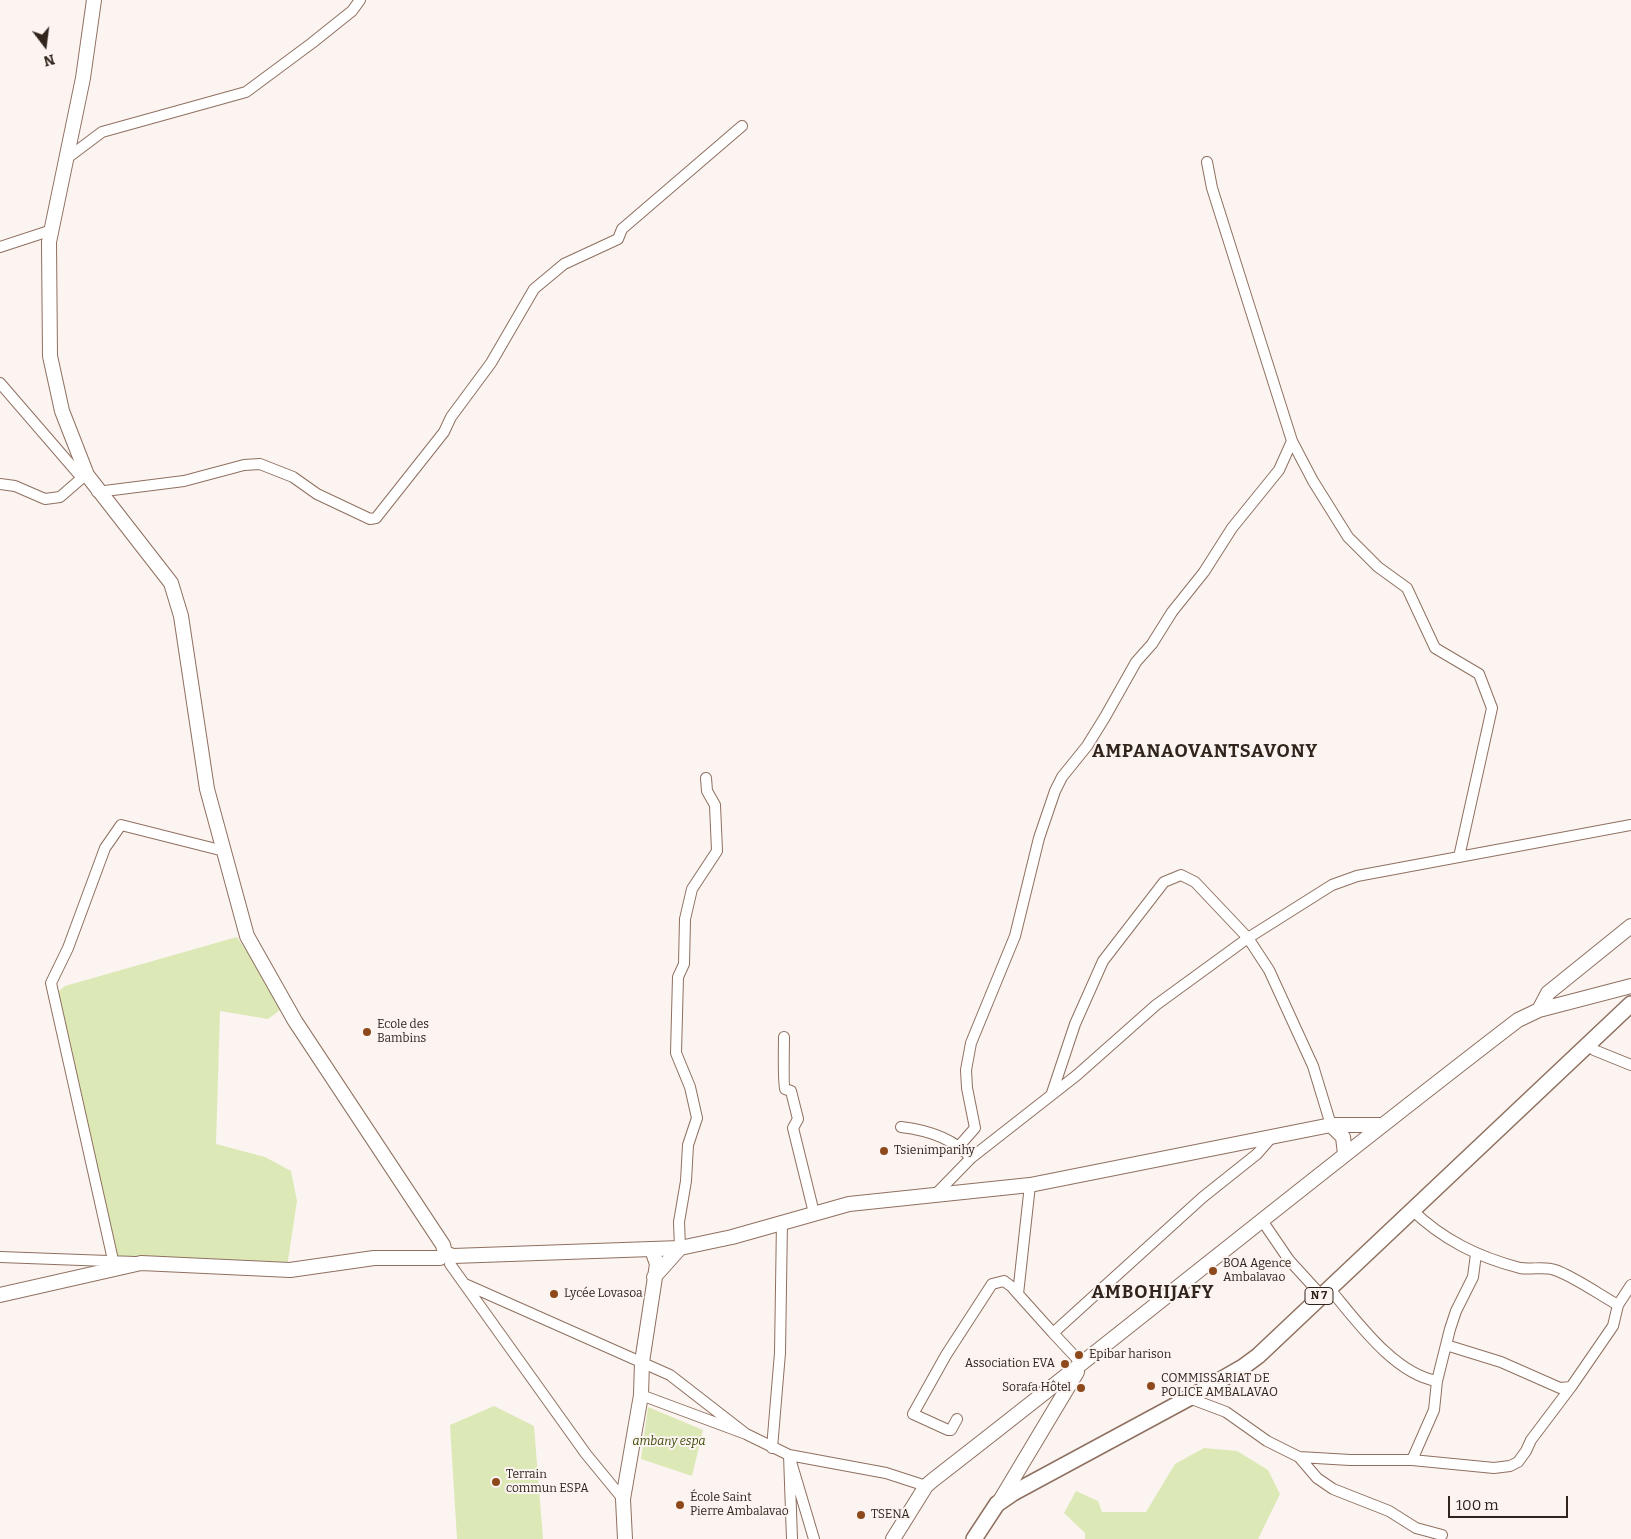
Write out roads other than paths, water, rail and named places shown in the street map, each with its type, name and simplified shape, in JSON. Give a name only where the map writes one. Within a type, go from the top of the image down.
[{"type":"main road","name":"N 7","points":[[974,1539],[997,1504],[1031,1483],[1189,1398],[1243,1367],[1258,1356],[1631,1004]]},
{"type":"street","points":[[85,477],[62,411],[50,356],[49,242],[83,78],[94,0]]},
{"type":"street","points":[[66,159],[102,132],[246,92],[352,11],[360,0]]},
{"type":"street","points":[[98,492],[184,481],[244,465],[260,464],[293,477],[331,502],[370,519],[376,518],[444,432],[451,417],[490,363],[534,288],[564,264],[618,239],[622,229],[742,126]]},
{"type":"street","points":[[1206,162],[1212,188],[1292,441],[1313,481],[1348,537],[1378,567],[1407,588],[1435,648],[1479,674],[1486,688],[1492,708],[1459,857]]},
{"type":"street","points":[[0,247],[52,230]]},
{"type":"street","points":[[0,383],[98,492],[172,583],[181,616],[207,789],[247,936],[269,978],[295,1021],[442,1245],[447,1258],[586,1454],[624,1499]]},
{"type":"street","points":[[960,1145],[975,1128],[966,1088],[966,1070],[971,1043],[1015,936],[1039,838],[1062,776],[1087,746],[1136,662],[1204,572],[1232,528],[1280,470],[1292,441]]},
{"type":"street","points":[[0,484],[15,486],[45,499],[60,497],[85,477]]},
{"type":"street","points":[[654,1278],[680,1248],[679,1222],[686,1181],[688,1145],[697,1118],[690,1087],[676,1053],[678,977],[684,964],[685,919],[692,889],[718,851],[715,805],[706,791],[706,778]]},
{"type":"street","points":[[113,1260],[51,983],[68,948],[105,848],[122,825],[224,852]]},
{"type":"street","points":[[934,1196],[971,1158],[1108,1049],[1156,1005],[1248,938],[1332,885],[1357,876],[1631,825]]},
{"type":"street","points":[[1052,1093],[1075,1024],[1103,961],[1164,882],[1181,875],[1196,882],[1248,938],[1269,970],[1314,1066],[1331,1125],[1343,1138],[1345,1154]]},
{"type":"street","points":[[1539,1010],[1548,993],[1631,926]]},
{"type":"street","points":[[893,1539],[926,1486],[1082,1364],[1380,1125],[1518,1020],[1539,1010],[1626,987],[1631,1004]]},
{"type":"street","points":[[784,1036],[785,1071],[783,1085],[784,1089],[791,1091],[798,1120],[793,1128],[814,1213]]},
{"type":"street","points":[[1588,1044],[1594,1050],[1631,1065]]},
{"type":"street","points":[[0,1257],[113,1260],[290,1270],[374,1258],[447,1258],[680,1248],[849,1204],[1030,1185],[1331,1125],[1380,1125]]},
{"type":"street","points":[[901,1128],[919,1129],[960,1145],[971,1158]]},
{"type":"street","points":[[1053,1334],[1202,1197],[1257,1154],[1271,1138]]},
{"type":"street","points":[[1018,1294],[1030,1185]]},
{"type":"street","points":[[1411,1210],[1449,1241],[1476,1254],[1523,1268],[1554,1269],[1618,1305]]},
{"type":"street","points":[[1261,1219],[1289,1260],[1325,1291],[1379,1346],[1422,1378],[1437,1381]]},
{"type":"street","points":[[772,1448],[780,1353],[782,1221]]},
{"type":"street","points":[[626,1539],[624,1499],[641,1395],[642,1362],[657,1264],[652,1250]]},
{"type":"street","points":[[1412,1460],[1434,1410],[1437,1381],[1446,1345],[1456,1311],[1473,1278],[1476,1254]]},
{"type":"street","points":[[0,1296],[141,1263]]},
{"type":"street","points":[[958,1419],[951,1430],[948,1430],[913,1414],[946,1355],[992,1284],[998,1280],[1012,1286],[1053,1334],[1082,1364]]},
{"type":"street","points":[[465,1284],[670,1375],[746,1434]]},
{"type":"street","points":[[1299,1457],[1350,1460],[1412,1460],[1494,1468],[1510,1466],[1518,1462],[1526,1452],[1531,1440],[1571,1388],[1613,1326],[1618,1305],[1631,1285]]},
{"type":"street","points":[[0,1288],[23,1290]]},
{"type":"street","points":[[1446,1345],[1501,1362],[1560,1388],[1571,1388]]},
{"type":"street","points":[[997,1504],[1082,1364]]},
{"type":"street","points":[[641,1395],[746,1434],[789,1455],[886,1473],[926,1486]]},
{"type":"street","points":[[1189,1398],[1226,1412],[1267,1441],[1299,1457],[1317,1478],[1333,1489],[1389,1511],[1416,1528],[1442,1535]]},
{"type":"street","points":[[789,1455],[792,1539]]},
{"type":"street","points":[[789,1455],[814,1539]]},
{"type":"street","points":[[1022,1464],[1031,1483]]},
{"type":"place","name":"Ecole des Bambins","points":[[367,1032]]},
{"type":"place","name":"Tsienimparihy","points":[[884,1151]]},
{"type":"place","name":"BOA Agence Ambalavao","points":[[1213,1271]]},
{"type":"place","name":"Lycée Lovasoa","points":[[554,1294]]},
{"type":"place","name":"Epibar harison","points":[[1079,1355]]},
{"type":"place","name":"Association EVA","points":[[1065,1364]]},
{"type":"place","name":"COMMISSARIAT DE POLICE AMBALAVAO","points":[[1151,1386]]},
{"type":"place","name":"Sorafa Hôtel","points":[[1081,1388]]},
{"type":"place","name":"Terrain commun ESPA","points":[[496,1482]]},
{"type":"place","name":"École Saint Pierre Ambalavao","points":[[680,1505]]},
{"type":"place","name":"TSENA","points":[[861,1515]]},
{"type":"district","name":"AMPANAOVANTSAVONY","points":[[1205,752]]},
{"type":"district","name":"AMBOHIJAFY","points":[[1153,1293]]},
{"type":"park label","name":"ambany espa","points":[[669,1442]]}]
